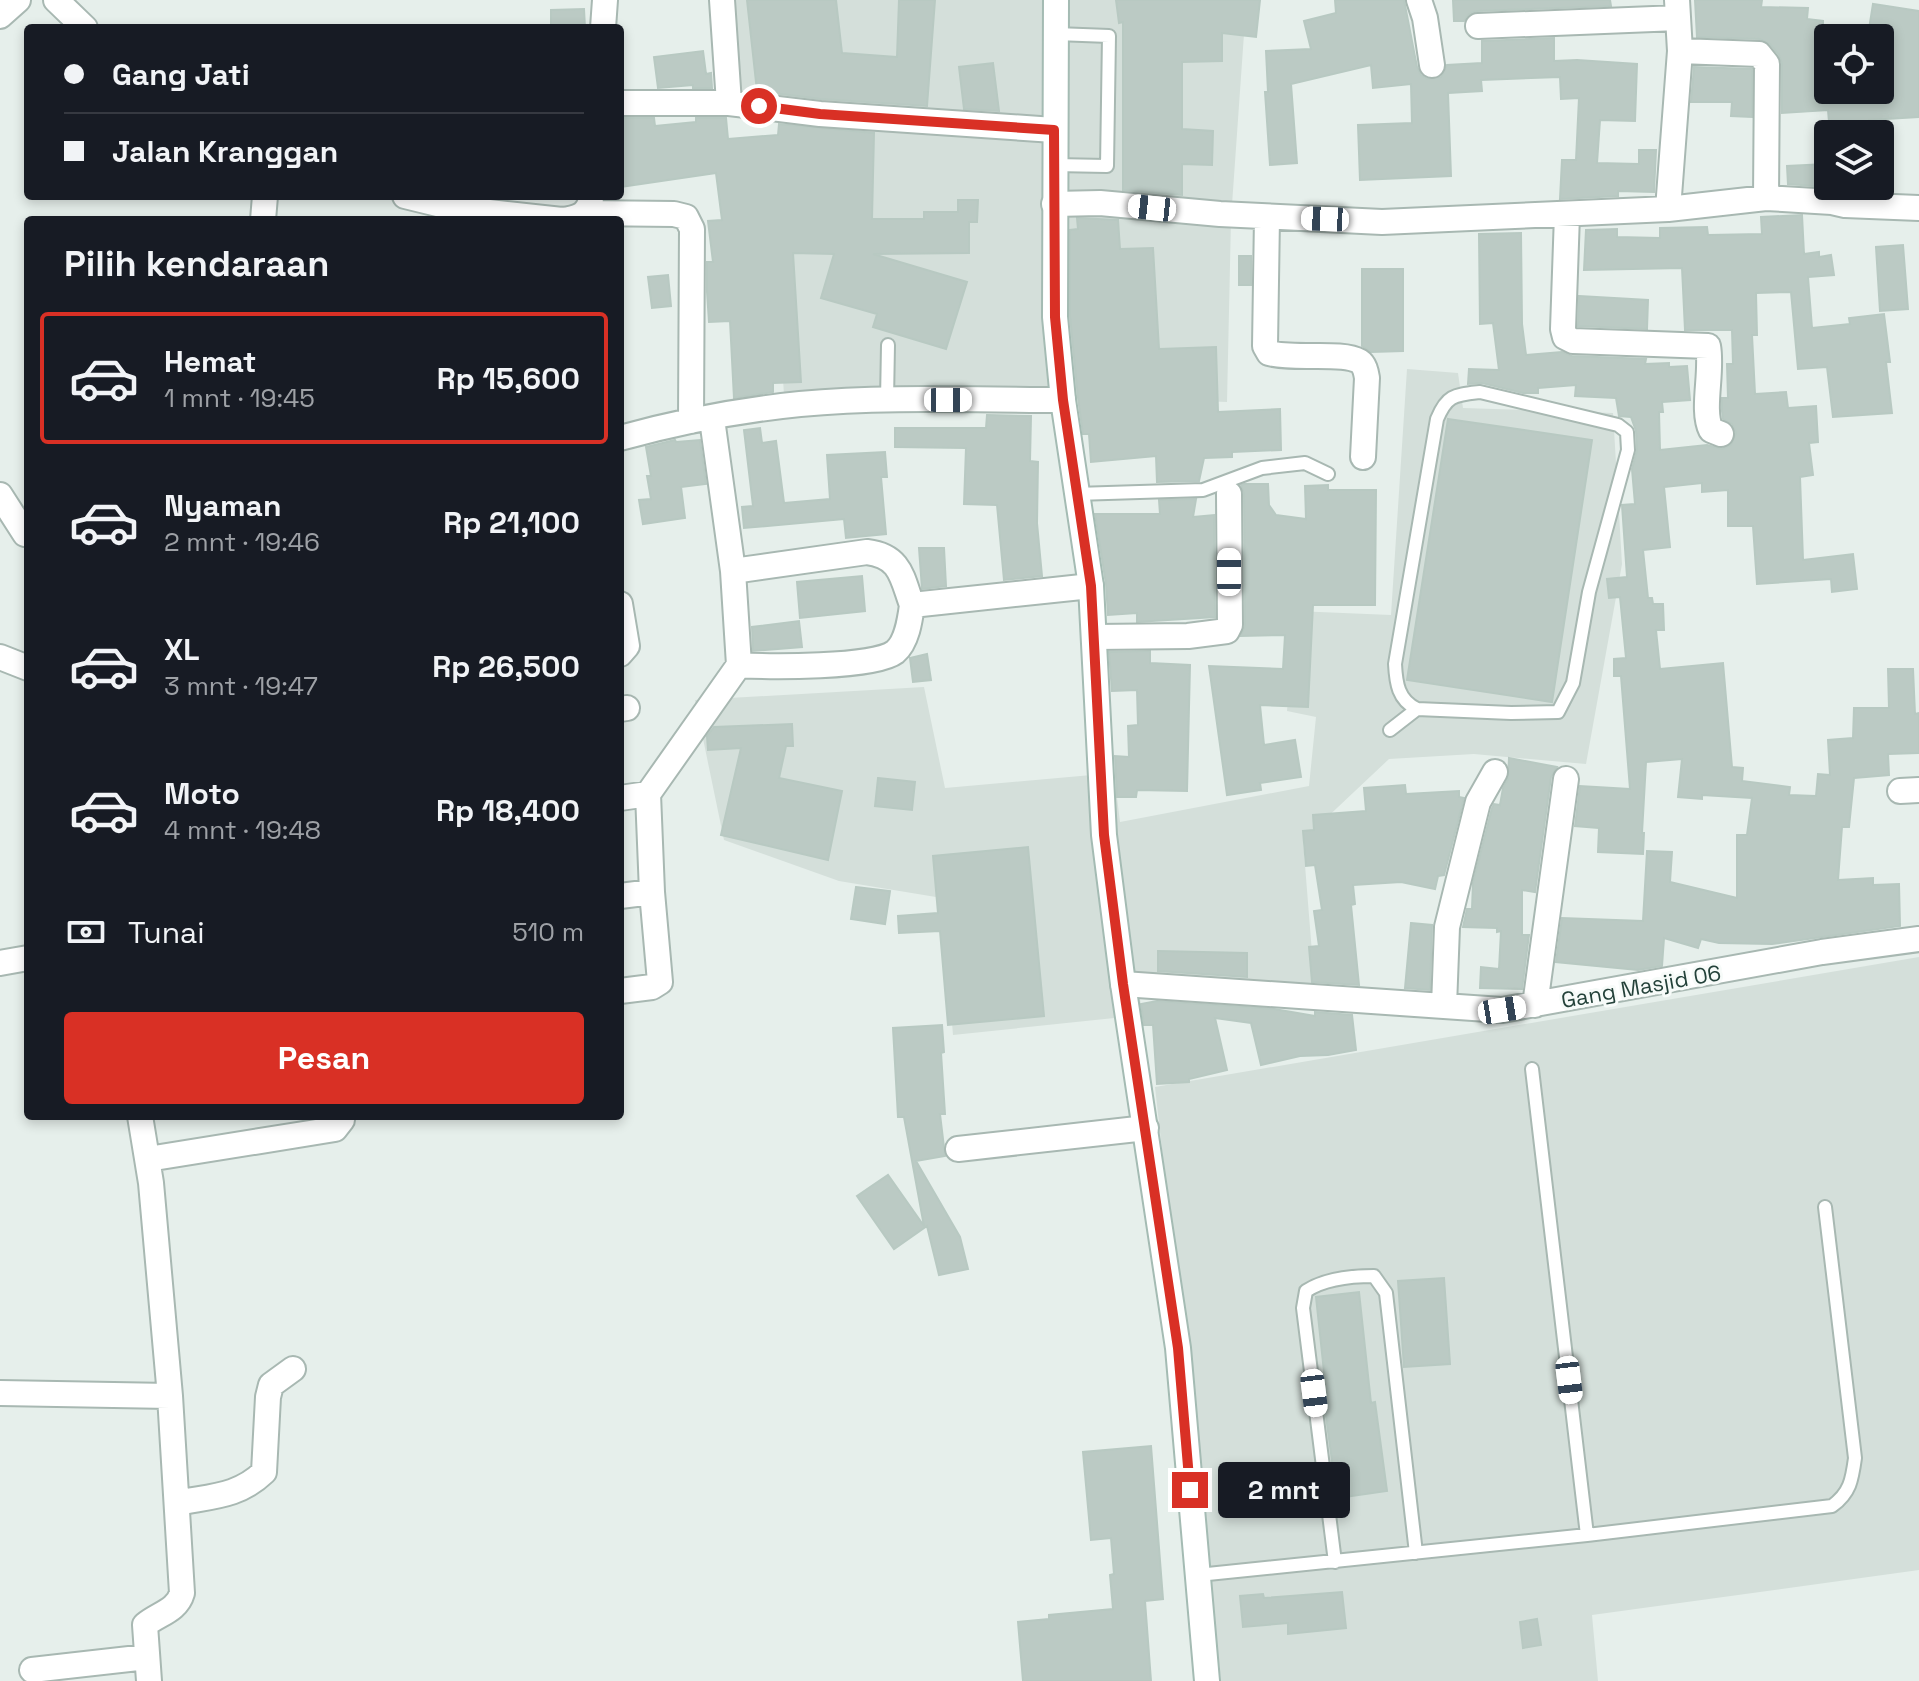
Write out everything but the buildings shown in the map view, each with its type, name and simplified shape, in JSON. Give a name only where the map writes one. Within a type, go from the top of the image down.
[{"type":"street","points":[[0,16],[18,0]]},
{"type":"street","points":[[56,0],[81,24]]},
{"type":"street","points":[[603,24],[605,0]]},
{"type":"street","points":[[722,0],[729,103]]},
{"type":"street","points":[[1056,0],[1055,317],[1063,400],[1091,586],[1101,807],[1123,984],[1178,1348],[1207,1681]]},
{"type":"street","points":[[1419,0],[1432,65]]},
{"type":"street","points":[[1478,26],[1678,9],[1680,51],[1668,209]]},
{"type":"street","points":[[1680,51],[1763,56],[1767,64],[1766,198]]},
{"type":"street","points":[[624,103],[729,103],[820,114],[1054,130]]},
{"type":"street","points":[[1054,204],[1100,203],[1267,217],[1382,222],[1668,209],[1766,198],[1919,208]]},
{"type":"street","points":[[421,200],[454,208],[518,216]]},
{"type":"street","points":[[588,204],[674,214],[686,217],[692,229],[701,420],[733,571],[739,665],[648,794],[660,982],[652,987],[624,990]]},
{"type":"street","points":[[1567,215],[1565,337],[1573,341],[1708,346],[1710,381],[1707,422],[1711,430],[1721,434]]},
{"type":"street","points":[[1267,217],[1265,346],[1269,353],[1281,356],[1347,358],[1358,361],[1365,368],[1363,457]]},
{"type":"street","points":[[624,437],[701,420],[799,404],[887,400],[1063,400]]},
{"type":"street","points":[[1095,637],[1188,636],[1227,631],[1230,625],[1229,494]]},
{"type":"street","points":[[0,495],[24,531]]},
{"type":"street","points":[[0,527],[24,533]]},
{"type":"street","points":[[733,571],[867,552],[879,553],[897,566],[912,605],[904,638],[897,651],[883,658],[874,661],[739,665]]},
{"type":"street","points":[[912,605],[1091,586]]},
{"type":"street","points":[[624,628],[627,646],[624,649]]},
{"type":"street","points":[[0,657],[24,666]]},
{"type":"street","points":[[1444,1006],[1447,927],[1478,802],[1495,772]]},
{"type":"street","points":[[1535,1005],[1566,779]]},
{"type":"street","points":[[624,797],[648,794]]},
{"type":"street","points":[[624,896],[652,892]]},
{"type":"street","name":"Gang Masjid 06","points":[[1123,984],[1483,1010],[1535,1005],[1822,952],[1919,939]]},
{"type":"street","points":[[0,963],[24,959]]},
{"type":"street","points":[[32,1670],[148,1669],[145,1625],[174,1608],[180,1602],[182,1593],[170,1396],[148,1159],[141,1120]]},
{"type":"street","points":[[148,1159],[335,1129],[342,1120]]},
{"type":"street","points":[[958,1149],[1146,1128]]},
{"type":"street","points":[[177,1503],[237,1491],[248,1487],[264,1472],[271,1385],[293,1369]]},
{"type":"street","points":[[0,1393],[170,1396]]},
{"type":"lane","points":[[1054,165],[1107,166],[1109,36],[1056,34]]},
{"type":"lane","points":[[887,400],[888,345]]},
{"type":"lane","points":[[1390,730],[1417,709],[1552,713],[1558,712],[1565,703],[1573,683],[1589,592],[1628,450],[1627,432],[1618,425],[1480,392],[1458,394],[1444,402],[1437,419],[1395,664],[1400,694],[1406,704],[1417,709]]},
{"type":"lane","points":[[1076,494],[1203,490],[1262,468],[1305,463],[1328,474]]},
{"type":"lane","points":[[1532,1069],[1587,1535]]},
{"type":"lane","points":[[1198,1575],[1832,1506],[1845,1496],[1852,1483],[1855,1458],[1825,1207]]},
{"type":"lane","points":[[1335,1562],[1303,1308],[1306,1291],[1314,1285],[1358,1276],[1374,1276],[1386,1293],[1416,1553]]},
{"type":"shaded area","points":[[726,0],[1126,0],[1123,31],[1244,34],[1231,219],[1227,402],[909,390],[784,395],[775,253],[787,109],[735,106]]},
{"type":"shaded area","points":[[1407,369],[1458,373],[1463,408],[1613,413],[1622,564],[1586,764],[1474,754],[1389,759],[1303,840],[1316,1003],[1138,989],[1143,1015],[953,1035],[942,898],[839,881],[724,840],[695,700],[924,687],[945,788],[1114,773],[1120,822],[1309,786],[1316,717],[1287,711],[1295,611],[1391,615]]},
{"type":"shaded area","points":[[1919,957],[1919,1570],[1592,1615],[1598,1681],[1221,1681],[1155,1087]]},
{"type":"route","points":[[759,106],[820,114],[1054,130],[1055,317],[1063,400],[1091,586],[1101,736],[1101,807],[1123,984],[1178,1348],[1190,1490]]}]
